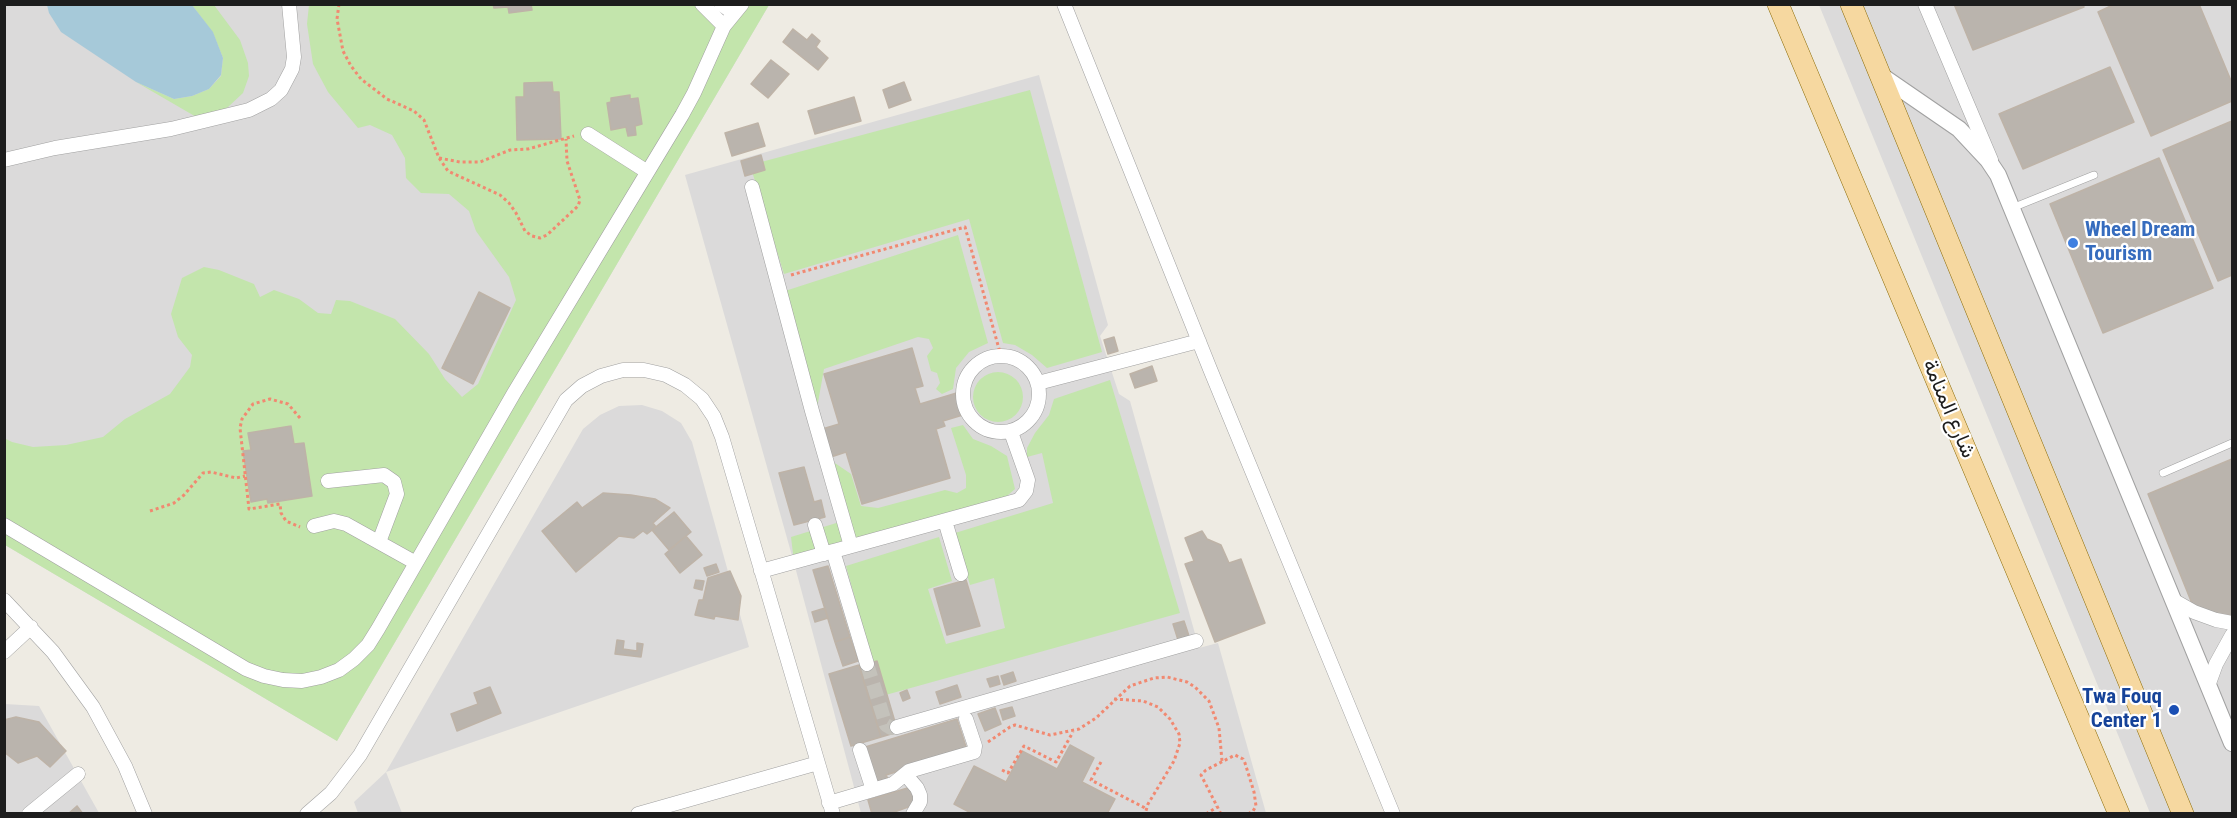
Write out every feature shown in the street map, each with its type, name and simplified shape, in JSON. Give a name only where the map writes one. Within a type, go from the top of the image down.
[{"type":"main road","name":"شارع المنامة","points":[[1778,4],[2118,813]]},
{"type":"main road","points":[[1795,4],[1806,70]]},
{"type":"main road","points":[[1851,4],[2183,813]]},
{"type":"street","points":[[4,160],[55,148],[171,129],[249,110],[271,99],[280,90],[292,69],[294,57],[289,4]]},
{"type":"street","points":[[702,4],[724,26]]},
{"type":"street","points":[[4,525],[246,669],[264,676],[302,681],[339,670],[368,645],[694,93],[724,26],[738,9],[721,4]]},
{"type":"street","points":[[1064,4],[1199,342],[1393,813]]},
{"type":"street","points":[[1925,4],[2012,208],[2232,743]]},
{"type":"street","points":[[1879,74],[1959,129],[1988,160],[1998,175]]},
{"type":"street","points":[[588,134],[646,171]]},
{"type":"street","points":[[752,187],[851,546]]},
{"type":"street","points":[[1038,383],[1199,342]]},
{"type":"street","points":[[1001,356],[1020,360],[1034,374],[1038,383],[1039,404],[1035,413],[1021,428],[1011,432],[990,431],[980,426],[972,419],[963,400],[963,388],[972,369],[990,357],[1001,356]]},
{"type":"street","points":[[307,813],[331,793],[360,755],[566,400],[582,386],[601,376],[622,370],[645,370],[666,375],[702,399],[714,417],[722,437],[831,808],[893,784],[905,774],[974,752],[976,749],[966,719]]},
{"type":"street","points":[[761,571],[1019,500],[1026,491],[1029,480],[1011,432]]},
{"type":"street","points":[[328,481],[384,476],[394,482],[397,494],[379,542]]},
{"type":"street","points":[[945,521],[961,574]]},
{"type":"street","points":[[314,526],[340,522],[416,563]]},
{"type":"street","points":[[815,525],[829,553],[867,664]]},
{"type":"street","points":[[4,600],[53,652],[93,707],[125,766],[145,813]]},
{"type":"street","points":[[2173,600],[2194,612],[2232,623]]},
{"type":"street","points":[[4,652],[31,627]]},
{"type":"street","points":[[2208,686],[2216,664],[2232,635]]},
{"type":"street","points":[[897,727],[1196,641]]},
{"type":"street","points":[[860,750],[873,790]]},
{"type":"street","points":[[638,813],[818,763]]},
{"type":"street","points":[[29,813],[78,774]]},
{"type":"street","points":[[905,774],[920,795],[921,802],[913,813]]},
{"type":"lane","points":[[2012,208],[2094,175]]},
{"type":"lane","points":[[2163,473],[2232,443]]},
{"type":"path","points":[[339,4],[337,19],[339,36],[351,66],[373,90],[414,111],[424,120],[439,158],[448,171],[500,195],[516,213],[525,231],[531,236],[540,238],[547,235],[578,206],[580,200],[567,161],[566,138]]},
{"type":"path","points":[[439,158],[460,162],[480,162],[510,150],[528,149],[588,134]]},
{"type":"path","points":[[777,279],[965,227],[1001,356]]},
{"type":"path","points":[[300,418],[288,404],[270,399],[253,404],[246,411],[240,428],[249,509],[280,504],[281,513],[286,521],[294,526],[314,526]]},
{"type":"path","points":[[150,512],[184,495],[203,473],[211,472],[236,478],[245,476]]},
{"type":"path","points":[[974,752],[1015,725],[1050,735],[1074,731],[1088,724],[1130,686],[1148,679],[1167,677],[1186,681],[1203,694],[1214,710],[1219,728],[1222,761]]},
{"type":"path","points":[[1101,762],[1091,780],[1146,811],[1174,761],[1180,743],[1179,734],[1170,719],[1158,707],[1143,701],[1114,699]]},
{"type":"path","points":[[1002,770],[1008,772],[1024,746],[1056,762],[1074,731]]},
{"type":"path","points":[[1221,813],[1202,776],[1203,772],[1234,755],[1243,759],[1252,782],[1257,813]]},
{"type":"path","points":[[1206,813],[1217,807]]},
{"type":"path","points":[[1248,813],[1255,809]]},
{"type":"shaded area","points":[[5,5],[769,5],[337,741],[5,545]]},
{"type":"shaded area","points":[[1819,5],[2232,5],[2232,813],[2150,813]]},
{"type":"shaded area","points":[[1039,75],[1108,325],[1100,336],[1119,394],[1130,401],[1199,648],[1218,643],[1266,813],[861,813],[794,563],[685,175]]},
{"type":"shaded area","points":[[642,405],[662,411],[681,423],[692,442],[749,647],[386,772],[583,429],[600,415],[619,406]]},
{"type":"shaded area","points":[[5,704],[39,706],[99,813],[5,814]]},
{"type":"shaded area","points":[[386,772],[402,813],[358,813],[354,802]]},
{"type":"green space","points":[[192,5],[214,5],[240,40],[248,63],[249,76],[243,93],[228,107],[213,115],[198,118],[136,82],[174,99],[192,96],[209,89],[221,76],[223,58],[213,33]]},
{"type":"green space","points":[[309,5],[769,5],[337,741],[5,545],[4,438],[33,447],[66,445],[103,437],[125,419],[170,394],[190,367],[192,355],[178,337],[171,314],[182,278],[204,267],[219,270],[254,284],[260,297],[274,290],[299,299],[318,313],[331,314],[336,300],[350,301],[395,319],[429,354],[445,379],[462,397],[478,384],[516,300],[509,277],[476,231],[469,211],[449,194],[421,193],[406,178],[405,158],[392,135],[370,125],[358,128],[328,92],[313,64],[307,24]]},
{"type":"green space","points":[[1030,90],[1102,352],[1047,368],[1032,355],[1015,345],[1003,343],[969,219],[784,274],[750,165]]},
{"type":"green space","points":[[958,235],[988,343],[969,352],[956,368],[953,389],[942,394],[936,389],[940,383],[937,373],[931,371],[927,356],[933,348],[929,339],[918,337],[824,369],[817,408],[785,291]]},
{"type":"green space","points":[[998,372],[1016,379],[1023,397],[1016,415],[998,422],[980,415],[973,397],[980,379]]},
{"type":"green space","points":[[1110,380],[1180,613],[882,696],[846,566],[939,537],[952,581],[928,589],[946,644],[1005,628],[994,578],[970,585],[955,533],[1053,503],[1042,453],[1027,457],[1027,448],[1049,415],[1054,399]]},
{"type":"green space","points":[[963,425],[973,439],[1007,456],[1015,489],[1000,502],[794,562],[791,537],[846,520],[829,459],[851,474],[861,506],[878,508],[945,490],[957,493],[966,488],[966,475],[951,428]]},
{"type":"water","points":[[47,5],[192,5],[213,32],[223,58],[221,75],[209,89],[192,96],[174,99],[136,82],[61,32],[49,13]]},
{"type":"building","points":[[493,4],[531,4],[532,10],[509,13],[508,7],[494,8]]},
{"type":"building","points":[[1954,4],[2083,4],[2084,7],[1973,50]]},
{"type":"building","points":[[2115,4],[2199,4],[2232,83],[2232,101],[2151,136],[2098,12]]},
{"type":"building","points":[[793,29],[807,40],[812,34],[820,41],[816,47],[828,58],[818,70],[783,42]]},
{"type":"building","points":[[771,60],[789,74],[768,98],[751,84]]},
{"type":"building","points":[[2110,67],[2134,122],[2023,169],[1999,114]]},
{"type":"building","points":[[552,82],[553,92],[559,92],[561,139],[517,140],[516,97],[524,97],[524,83]]},
{"type":"building","points":[[904,82],[911,100],[889,108],[883,90]]},
{"type":"building","points":[[630,95],[630,99],[638,98],[642,124],[635,126],[636,135],[628,136],[626,127],[611,130],[607,103],[611,102],[611,98]]},
{"type":"building","points":[[854,97],[861,121],[815,134],[808,111]]},
{"type":"building","points":[[2232,121],[2232,275],[2218,281],[2163,150]]},
{"type":"building","points":[[758,123],[765,146],[732,156],[725,133]]},
{"type":"building","points":[[761,155],[765,170],[745,176],[741,161]]},
{"type":"building","points":[[2159,158],[2213,288],[2103,333],[2050,204]]},
{"type":"building","points":[[479,292],[510,308],[473,384],[442,368]]},
{"type":"building","points":[[1114,337],[1118,351],[1108,354],[1104,340]]},
{"type":"building","points":[[912,348],[923,386],[915,388],[920,404],[960,392],[966,414],[943,421],[945,426],[936,429],[950,478],[862,504],[846,452],[828,458],[819,430],[839,424],[824,374]]},
{"type":"building","points":[[1152,366],[1157,381],[1135,388],[1130,374]]},
{"type":"building","points":[[291,426],[294,444],[304,443],[312,496],[268,503],[267,499],[251,502],[243,451],[251,450],[248,433]]},
{"type":"building","points":[[2232,459],[2232,615],[2220,621],[2195,611],[2148,494]]},
{"type":"building","points":[[804,467],[814,502],[821,500],[825,517],[794,525],[779,473]]},
{"type":"building","points":[[603,493],[655,499],[670,508],[653,523],[656,527],[647,534],[643,531],[634,538],[619,536],[576,572],[542,531],[577,502],[582,508]]},
{"type":"building","points":[[674,512],[691,532],[669,550],[652,530]]},
{"type":"building","points":[[1202,531],[1207,539],[1221,545],[1229,563],[1241,559],[1265,623],[1215,642],[1185,564],[1194,561],[1185,538]]},
{"type":"building","points":[[686,536],[702,555],[680,573],[665,554]]},
{"type":"building","points":[[716,564],[719,572],[707,576],[704,568]]},
{"type":"building","points":[[828,566],[850,637],[835,642],[813,570]]},
{"type":"building","points":[[730,571],[741,596],[738,620],[695,615],[699,600],[703,600],[708,578]]},
{"type":"building","points":[[696,580],[704,581],[702,590],[694,588]]},
{"type":"building","points":[[966,580],[980,626],[947,635],[934,589]]},
{"type":"building","points":[[825,608],[828,618],[815,622],[812,612]]},
{"type":"building","points":[[1184,621],[1190,639],[1179,643],[1173,624]]},
{"type":"building","points":[[850,637],[858,661],[843,666],[835,642]]},
{"type":"building","points":[[617,640],[624,641],[623,649],[637,651],[637,643],[643,644],[641,657],[615,654]]},
{"type":"building","points":[[877,661],[898,732],[881,737],[859,666]]},
{"type":"building","points":[[859,665],[881,737],[851,746],[829,674]]},
{"type":"building","points":[[1013,672],[1016,681],[1004,685],[1001,676]]},
{"type":"building","points":[[998,676],[1000,684],[990,687],[987,679]]},
{"type":"building","points":[[957,685],[961,697],[940,704],[936,692]]},
{"type":"building","points":[[490,687],[501,713],[457,731],[451,714],[478,704],[474,693]]},
{"type":"building","points":[[907,690],[910,698],[903,701],[900,693]]},
{"type":"building","points":[[1012,707],[1015,716],[1003,720],[1000,710]]},
{"type":"building","points":[[995,708],[1001,724],[985,731],[978,714]]},
{"type":"building","points":[[16,717],[39,722],[66,751],[50,767],[37,756],[18,763],[4,752],[4,720]]},
{"type":"building","points":[[957,719],[967,750],[886,775],[888,779],[873,783],[862,748]]},
{"type":"building","points":[[1070,745],[1094,758],[1082,782],[1115,799],[1107,814],[973,814],[954,804],[974,766],[1006,782],[1022,751],[1057,769]]},
{"type":"building","points":[[914,786],[919,803],[889,814],[872,814],[868,800]]},
{"type":"building","points":[[77,806],[83,814],[68,814]]},
{"type":"tunnel","points":[[867,664],[886,725],[891,728],[897,727]]},
{"type":"place","name":"Wheel Dream Tourism","points":[[2073,243]]},
{"type":"place","name":"Twa Fouq Center 1","points":[[2174,710]]}]
